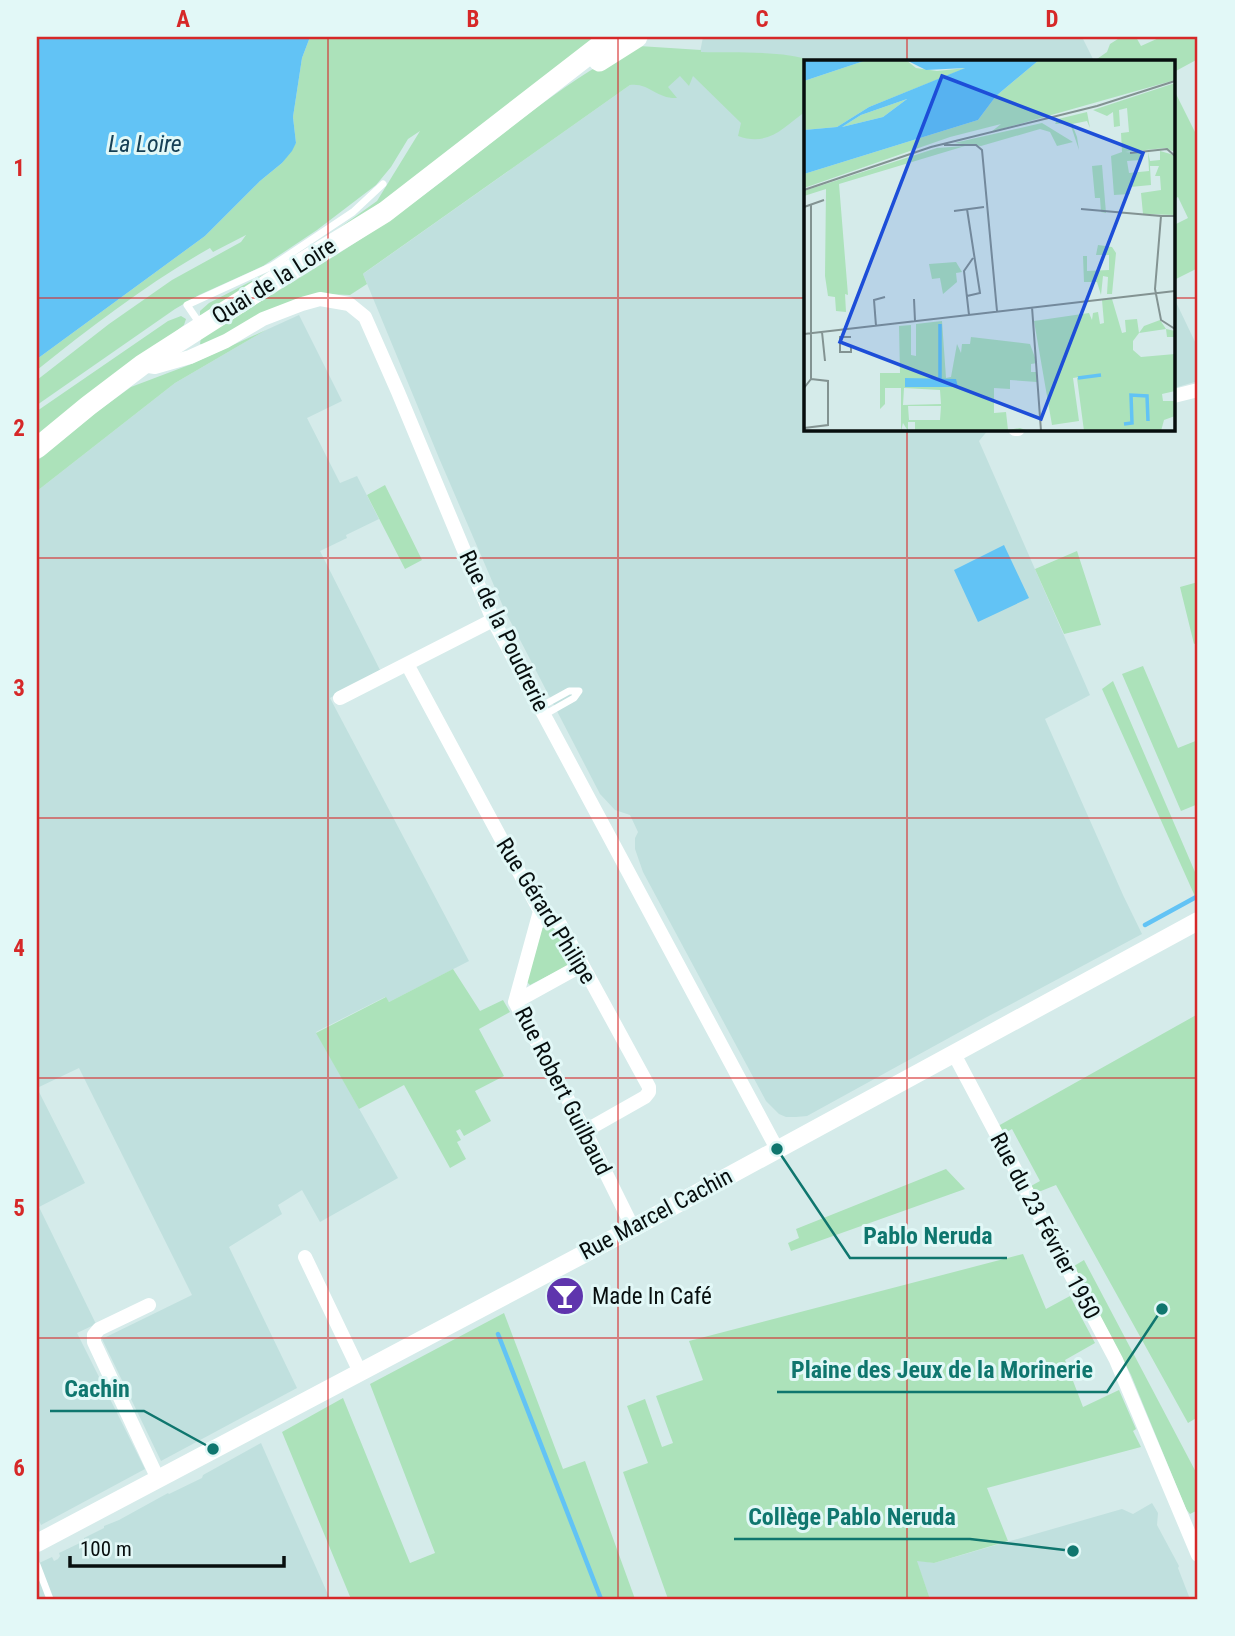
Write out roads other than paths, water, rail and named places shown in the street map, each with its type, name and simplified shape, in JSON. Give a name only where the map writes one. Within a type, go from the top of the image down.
[{"type":"main road","name":"Quai de la Loire","points":[[37,448],[142,365],[385,212],[611,37]]},
{"type":"main road","name":"Quai de la Loire","points":[[511,116],[637,37]]},
{"type":"street","name":"Rue de la Poudrerie","points":[[142,365],[155,367],[190,357],[226,341],[263,319],[320,299],[349,304],[365,317],[493,620],[777,1149]]},
{"type":"street","points":[[1176,396],[1198,390]]},
{"type":"street","points":[[340,698],[493,620]]},
{"type":"street","name":"Rue Gérard Philipe","points":[[407,664],[540,911],[560,924],[649,1089],[645,1097],[585,1131]]},
{"type":"street","name":"Rue Robert Guilbaud","points":[[540,911],[515,1002],[585,1131],[633,1228]]},
{"type":"street","name":"Rue Marcel Cachin","points":[[37,1543],[633,1228],[1198,921]]},
{"type":"street","points":[[515,1002],[582,965]]},
{"type":"street","name":"Rue du 23 Février 1950","points":[[954,1054],[1116,1360],[1198,1555]]},
{"type":"street","points":[[305,1257],[360,1372]]},
{"type":"street","points":[[149,1305],[99,1329],[94,1335],[94,1342],[158,1479]]},
{"type":"lane","points":[[202,327],[187,305],[272,266],[353,212],[383,184]]},
{"type":"lane","points":[[37,1565],[50,1599]]},
{"type":"lane","points":[[37,1592],[46,1588]]},
{"type":"water","name":"La Loire","points":[[37,37],[310,37],[302,58],[293,117],[296,143],[282,163],[205,236],[37,359]]},
{"type":"water","points":[[1004,545],[1029,598],[978,622],[954,570]]},
{"type":"waterway","points":[[1145,925],[1198,896]]},
{"type":"waterway","points":[[498,1334],[601,1599]]},
{"type":"place","name":"Pablo Neruda","points":[[777,1149]]},
{"type":"place","name":"Made In Café","points":[[565,1296]]},
{"type":"place","name":"Plaine des Jeux de la Morinerie","points":[[1162,1309]]},
{"type":"place","name":"Cachin","points":[[213,1449]]},
{"type":"place","name":"Collège Pablo Neruda","points":[[1073,1551]]}]
